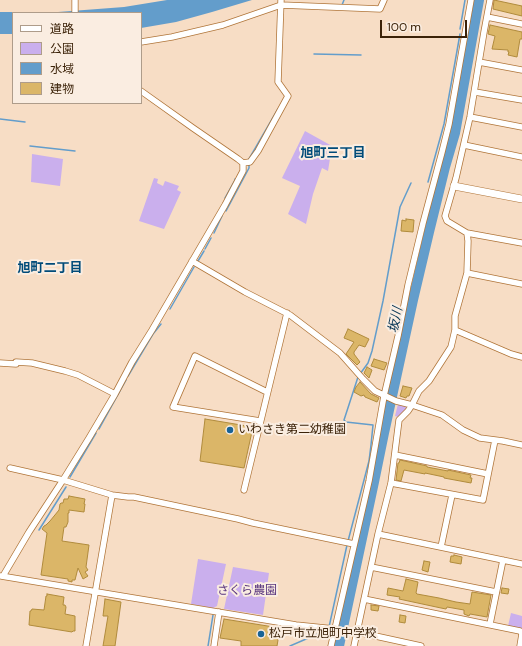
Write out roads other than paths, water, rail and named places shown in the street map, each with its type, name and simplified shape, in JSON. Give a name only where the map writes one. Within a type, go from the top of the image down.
[{"type":"street","points":[[75,0],[75,12]]},
{"type":"street","points":[[142,42],[172,37],[223,25],[281,3],[380,9],[384,0]]},
{"type":"street","points":[[331,646],[330,629],[350,544],[371,470],[384,396],[423,223],[449,124],[470,0]]},
{"type":"street","points":[[490,0],[470,117],[454,186],[445,216],[447,221],[467,233],[522,243]]},
{"type":"street","points":[[142,92],[243,163],[250,162],[258,151],[288,96],[278,82],[281,3]]},
{"type":"street","points":[[487,17],[522,24]]},
{"type":"street","points":[[479,62],[522,70]]},
{"type":"street","points":[[475,92],[522,100]]},
{"type":"street","points":[[470,117],[522,127]]},
{"type":"street","points":[[464,145],[522,156]]},
{"type":"street","points":[[243,163],[243,171],[225,205],[132,362],[115,394],[63,480],[1,576],[296,625],[330,629]]},
{"type":"street","points":[[454,186],[522,199]]},
{"type":"street","points":[[354,646],[378,534],[392,483],[399,420],[408,411],[418,391],[429,381],[451,347],[455,330],[455,316],[467,272],[467,233]]},
{"type":"street","points":[[192,261],[245,292],[287,313],[340,352],[363,379],[375,391],[384,396],[442,415],[462,430],[480,438],[503,440],[522,444]]},
{"type":"street","points":[[467,272],[522,284]]},
{"type":"street","points":[[244,490],[287,313]]},
{"type":"street","points":[[455,330],[522,358]]},
{"type":"street","points":[[260,421],[172,407],[195,356],[268,392]]},
{"type":"street","points":[[0,363],[32,363],[65,371],[78,375],[115,394]]},
{"type":"street","points":[[392,483],[483,500],[495,440]]},
{"type":"street","points":[[395,456],[488,474]]},
{"type":"street","points":[[10,468],[63,480],[112,495],[134,497],[350,544]]},
{"type":"street","points":[[86,646],[112,495]]},
{"type":"street","points":[[441,547],[452,495]]},
{"type":"street","points":[[378,534],[522,564]]},
{"type":"street","points":[[490,624],[503,560]]},
{"type":"street","points":[[371,567],[496,592]]},
{"type":"street","points":[[364,599],[520,631],[522,634],[520,646]]},
{"type":"street","points":[[214,646],[219,612]]},
{"type":"street","points":[[357,632],[398,644],[421,646]]},
{"type":"water","points":[[167,0],[252,0],[176,22],[142,28],[142,12],[58,12],[124,7]]},
{"type":"water","points":[[0,12],[12,12],[12,34],[0,34]]},
{"type":"waterway","points":[[342,5],[344,0]]},
{"type":"waterway","points":[[460,29],[465,0]]},
{"type":"waterway","name":"坂川","points":[[339,646],[413,300],[445,167],[455,133],[479,0]]},
{"type":"waterway","points":[[428,182],[444,124],[460,34]]},
{"type":"waterway","points":[[314,54],[361,55]]},
{"type":"waterway","points":[[249,159],[278,109]]},
{"type":"waterway","points":[[0,119],[25,122]]},
{"type":"waterway","points":[[30,146],[75,151]]},
{"type":"waterway","points":[[226,211],[249,168],[249,163]]},
{"type":"waterway","points":[[225,198],[235,179]]},
{"type":"waterway","points":[[360,374],[368,363],[372,351],[383,301],[400,207],[411,183]]},
{"type":"waterway","points":[[214,233],[222,216]]},
{"type":"waterway","points":[[205,249],[211,238]]},
{"type":"waterway","points":[[198,261],[204,251]]},
{"type":"waterway","points":[[170,309],[194,267]]},
{"type":"waterway","points":[[128,376],[153,334],[161,324]]},
{"type":"waterway","points":[[348,541],[369,461],[373,425],[346,422],[344,420],[358,377]]},
{"type":"waterway","points":[[99,429],[126,380]]},
{"type":"waterway","points":[[70,477],[96,433]]},
{"type":"waterway","points":[[39,530],[66,487]]},
{"type":"waterway","points":[[329,627],[347,545]]},
{"type":"waterway","points":[[208,646],[213,615]]},
{"type":"waterway","points":[[290,646],[327,630]]},
{"type":"place","name":"いわさき第二幼稚園","points":[[230,430]]},
{"type":"place","name":"松戸市立旭町中学校","points":[[261,634]]},
{"type":"district","name":"旭町三丁目","points":[[333,154]]},
{"type":"district","name":"旭町二丁目","points":[[50,269]]},
{"type":"park label","name":"さくら農園","points":[[247,591]]}]
